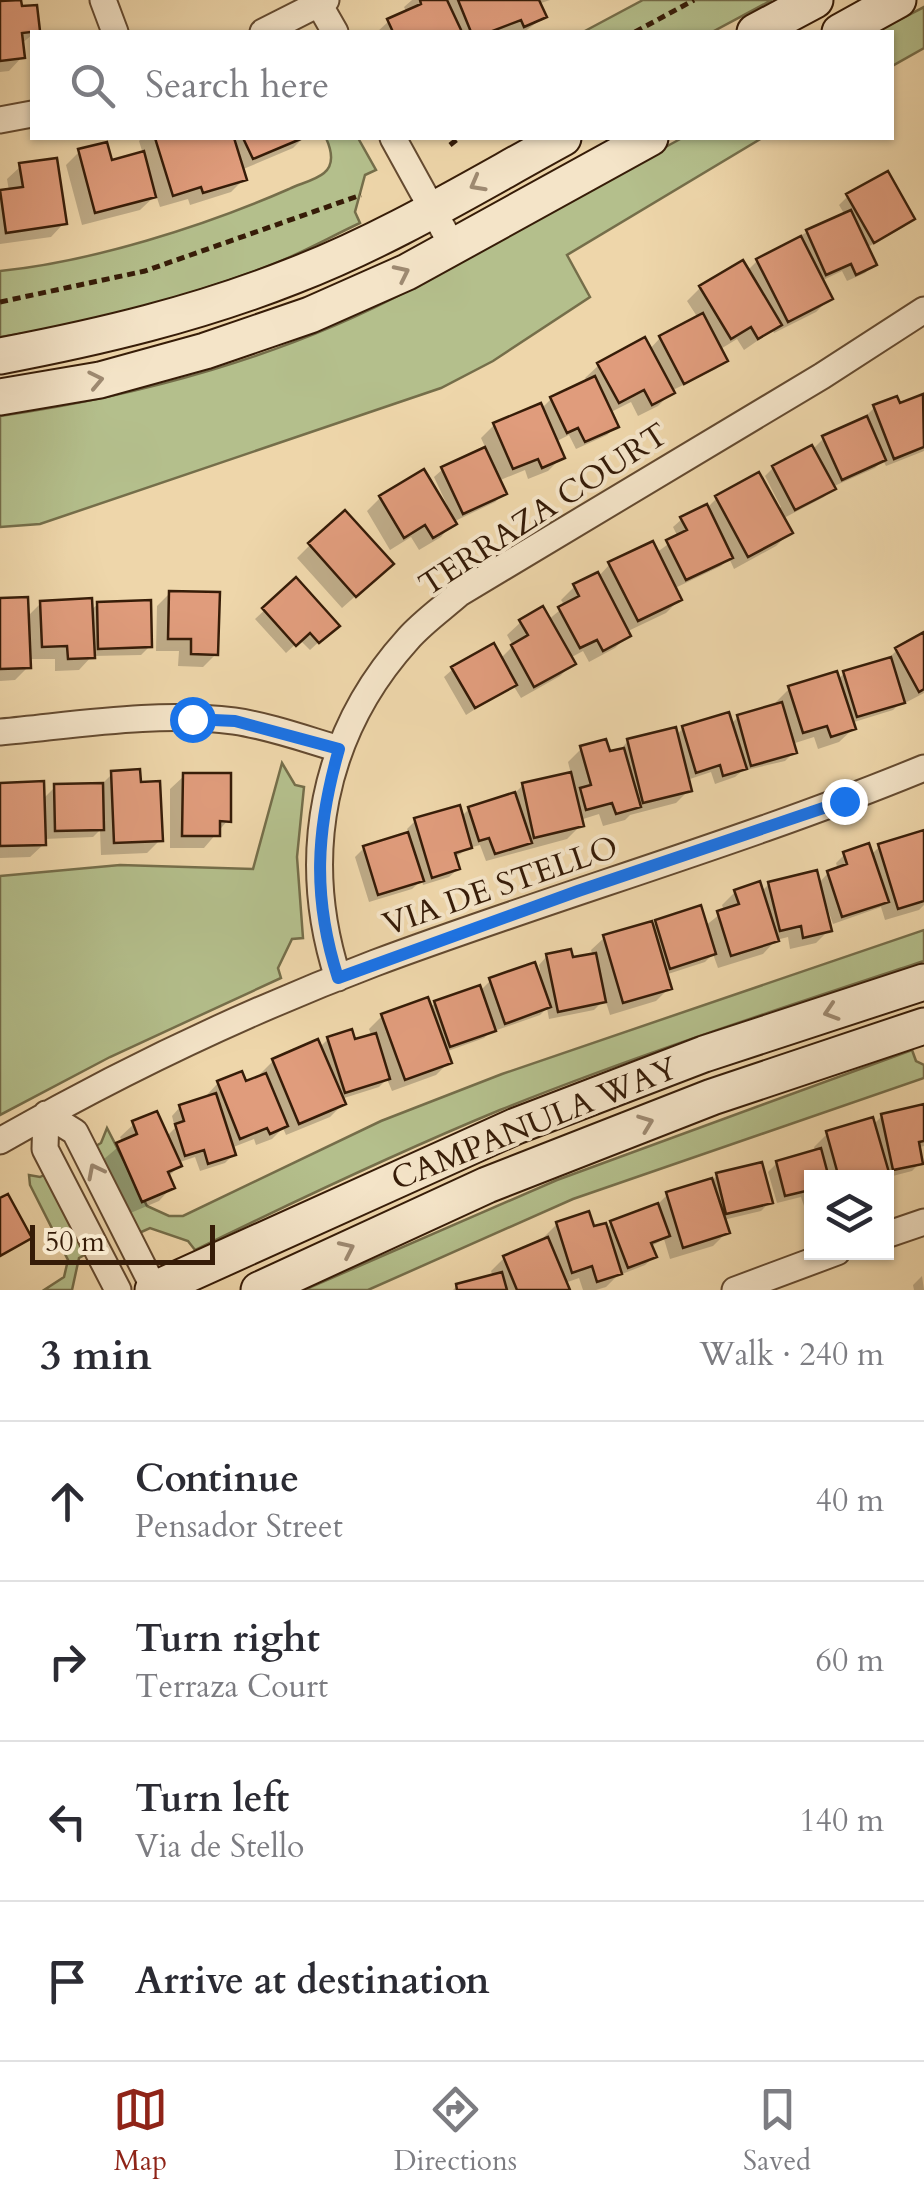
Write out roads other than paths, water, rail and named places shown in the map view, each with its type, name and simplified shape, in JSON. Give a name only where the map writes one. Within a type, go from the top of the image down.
[{"type":"street","points":[[103,0],[114,30]]},
{"type":"street","points":[[759,30],[814,0]]},
{"type":"street","points":[[844,30],[898,0]]},
{"type":"street","points":[[267,30],[322,2],[334,30]]},
{"type":"street","points":[[0,120],[30,114]]},
{"type":"street","points":[[394,140],[452,245]]},
{"type":"street","points":[[0,356],[94,338],[190,313],[296,276],[433,209],[559,140]]},
{"type":"street","points":[[0,398],[100,380],[310,316],[407,272],[646,140]]},
{"type":"street","name":"TERRAZA COURT","points":[[338,978],[323,919],[318,853],[325,797],[339,749],[368,690],[409,637],[460,593],[822,376],[924,310]]},
{"type":"street","points":[[0,732],[116,721],[235,721],[339,749]]},
{"type":"street","name":"VIA DE STELLO","points":[[0,1141],[159,1055],[338,978],[844,801],[924,768]]},
{"type":"street","name":"CAMPANULA WAY","points":[[155,1290],[516,1126],[704,1054],[924,982]]},
{"type":"street","name":"CAMPANULA WAY","points":[[258,1290],[487,1185],[712,1097],[924,1026]]},
{"type":"street","points":[[118,1290],[44,1149],[46,1114],[75,1132],[155,1290]]},
{"type":"street","points":[[894,1231],[924,1222]]},
{"type":"street","points":[[735,1290],[816,1260]]}]
